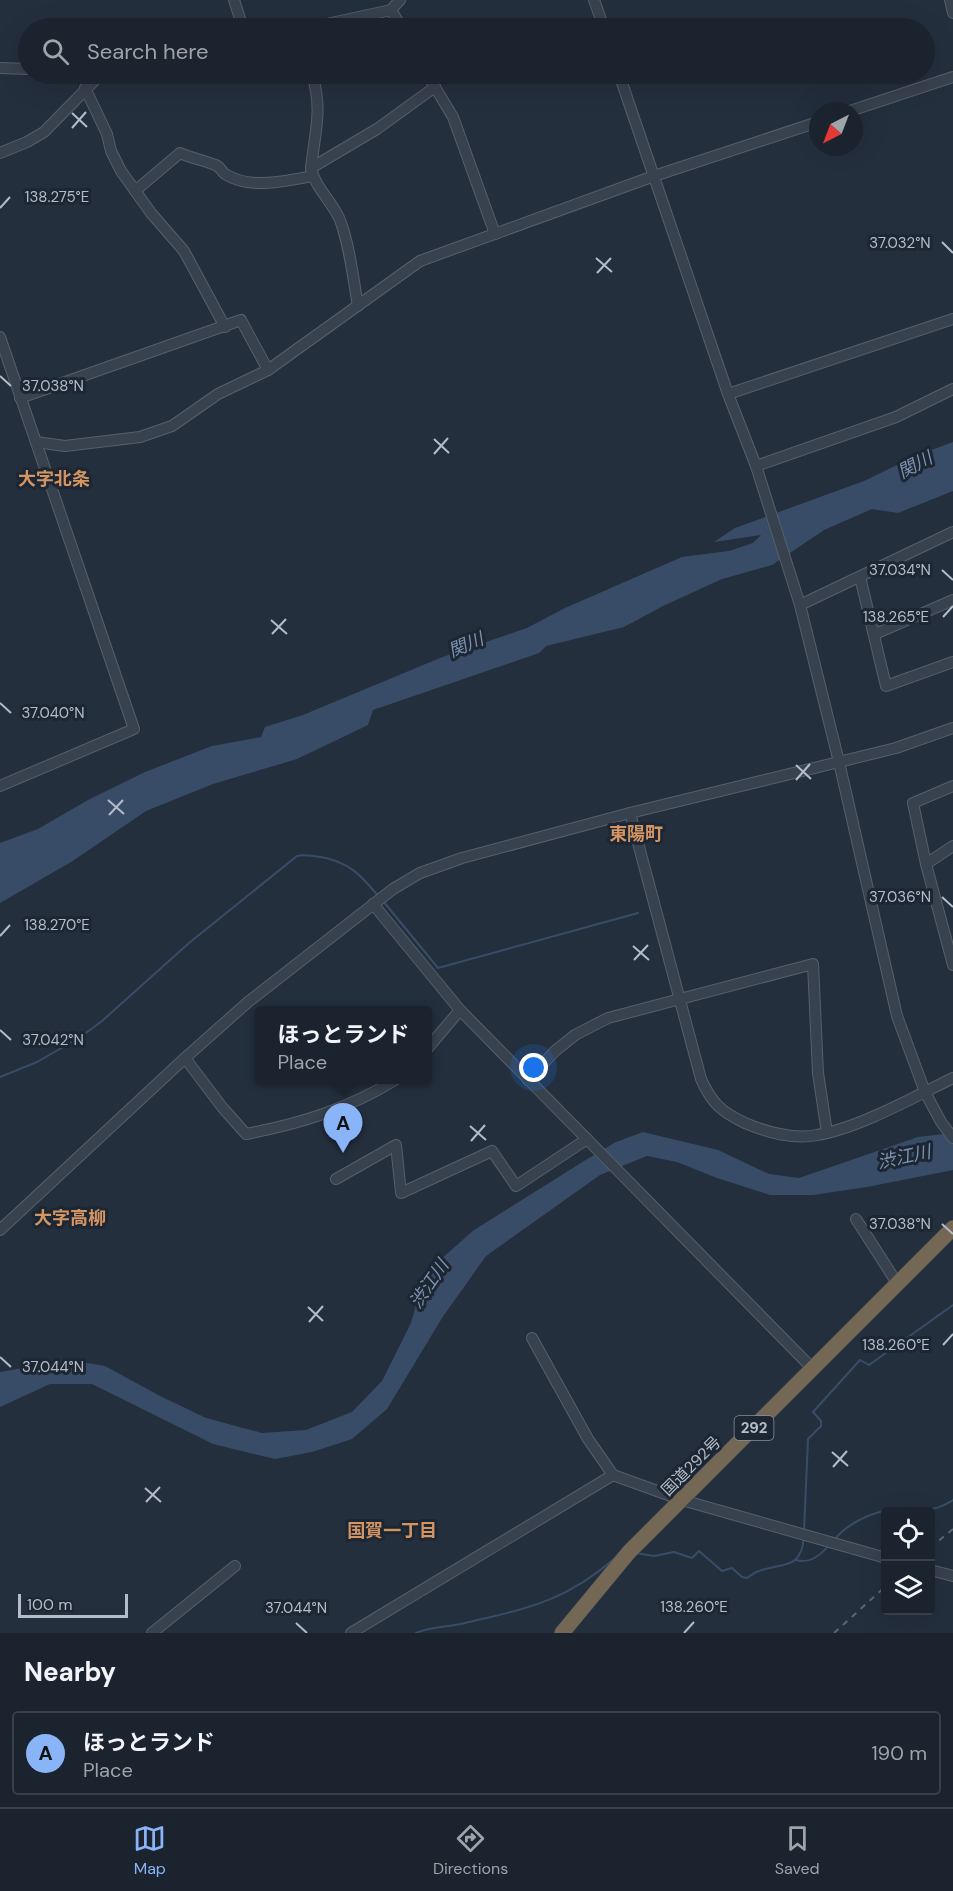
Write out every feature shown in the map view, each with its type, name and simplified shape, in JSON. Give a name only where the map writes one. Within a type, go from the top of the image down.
[{"type":"highway","name":"国道292号","points":[[562,1633],[629,1552],[953,1228]]},
{"type":"street","points":[[234,0],[240,18]]},
{"type":"street","points":[[354,18],[391,10],[400,0]]},
{"type":"street","points":[[594,0],[600,18]]},
{"type":"street","points":[[950,0],[953,13]]},
{"type":"street","points":[[391,10],[396,18]]},
{"type":"street","points":[[0,68],[18,69]]},
{"type":"street","points":[[935,83],[953,77]]},
{"type":"street","points":[[0,153],[44,132],[90,84]]},
{"type":"street","points":[[314,84],[319,109],[312,172],[340,221],[348,249],[358,306]]},
{"type":"street","points":[[433,84],[453,117],[495,234]]},
{"type":"street","points":[[622,84],[728,394],[756,466],[799,601],[839,762],[897,1016],[925,1092],[941,1122],[953,1138]]},
{"type":"street","points":[[863,107],[932,84]]},
{"type":"street","points":[[135,191],[180,153],[218,165],[225,174],[250,183],[290,180],[312,172],[435,87]]},
{"type":"street","points":[[85,88],[107,134],[111,151],[121,171],[184,251],[225,327]]},
{"type":"street","points":[[36,442],[65,446],[140,437],[172,426],[218,394],[268,370],[420,261],[654,176],[809,125]]},
{"type":"street","points":[[728,394],[953,319]]},
{"type":"street","points":[[20,398],[241,320],[268,370]]},
{"type":"street","points":[[0,337],[134,729],[0,786]]},
{"type":"street","points":[[756,466],[896,417],[953,389]]},
{"type":"street","points":[[799,601],[860,577],[953,532]]},
{"type":"street","points":[[860,577],[886,686],[952,665]]},
{"type":"street","points":[[875,634],[953,600]]},
{"type":"street","points":[[0,1230],[248,1002],[393,889],[420,873],[462,858],[630,813],[896,748],[953,728]]},
{"type":"street","points":[[953,786],[913,803],[926,864],[953,965]]},
{"type":"street","points":[[630,813],[701,1079],[708,1096],[727,1114],[774,1132],[801,1137],[827,1133],[860,1121],[953,1078]]},
{"type":"street","points":[[926,864],[953,846]]},
{"type":"street","points":[[373,904],[460,1010],[813,1369]]},
{"type":"street","points":[[528,1080],[555,1051],[576,1035],[608,1018],[813,964],[818,1073],[827,1133]]},
{"type":"street","points":[[432,1043],[460,1010]]},
{"type":"street","points":[[185,1058],[222,1107],[246,1134],[309,1119],[347,1106],[388,1084]]},
{"type":"street","points":[[336,1179],[396,1145],[401,1193],[492,1151],[516,1186],[587,1139]]},
{"type":"street","points":[[856,1219],[897,1284]]},
{"type":"street","points":[[532,1338],[588,1439],[613,1475],[682,1500],[881,1557]]},
{"type":"street","points":[[351,1633],[613,1475]]},
{"type":"street","points":[[152,1633],[235,1566]]},
{"type":"street","points":[[935,1571],[953,1576]]},
{"type":"water","name":"関川","points":[[953,442],[953,491],[898,513],[872,509],[824,530],[772,565],[722,579],[624,627],[546,646],[539,653],[373,710],[368,725],[297,759],[213,784],[146,811],[71,862],[0,903],[0,843],[38,829],[88,800],[145,772],[212,746],[261,737],[265,727],[303,715],[440,658],[527,628],[565,608],[682,557],[729,551],[753,543],[761,535],[714,542],[735,528],[864,481],[918,455]]},
{"type":"water","name":"渋江川","points":[[643,1132],[718,1150],[769,1174],[799,1178],[918,1137],[953,1133],[953,1170],[813,1195],[770,1195],[677,1162],[647,1156],[600,1175],[486,1256],[442,1318],[387,1409],[352,1439],[312,1452],[275,1459],[213,1444],[92,1384],[50,1384],[0,1407],[0,1372],[69,1360],[105,1366],[206,1418],[262,1433],[306,1430],[352,1412],[382,1381],[411,1323],[418,1298],[440,1260],[474,1230],[616,1142]]},
{"type":"waterway","points":[[0,1077],[37,1062],[79,1038],[102,1021],[189,943],[297,856],[321,857],[339,862],[360,876],[379,897]]},
{"type":"waterway","points":[[383,901],[438,968],[638,913]]},
{"type":"waterway","points":[[804,1531],[808,1439],[821,1426],[821,1421],[813,1412],[860,1360],[869,1365],[953,1305]]},
{"type":"waterway","points":[[835,1539],[852,1524],[874,1514],[898,1509],[937,1508],[953,1500]]},
{"type":"waterway","points":[[636,1553],[654,1556],[674,1552],[692,1558],[699,1551],[722,1571],[732,1568],[742,1577],[747,1578],[758,1571],[795,1560],[802,1548],[804,1537]]},
{"type":"waterway","points":[[796,1560],[806,1561],[814,1558],[829,1545]]},
{"type":"waterway","points":[[416,1633],[504,1614],[542,1602],[578,1585],[615,1558]]},
{"type":"railway","points":[[935,1544],[953,1529]]},
{"type":"railway","points":[[834,1633],[881,1591]]},
{"type":"place","name":"ほっとランド","points":[[343,1153]]},
{"type":"district","name":"大字北条","points":[[54,479]]},
{"type":"district","name":"東陽町","points":[[636,834]]},
{"type":"district","name":"大字高柳","points":[[70,1218]]},
{"type":"district","name":"国賀一丁目","points":[[392,1531]]}]
